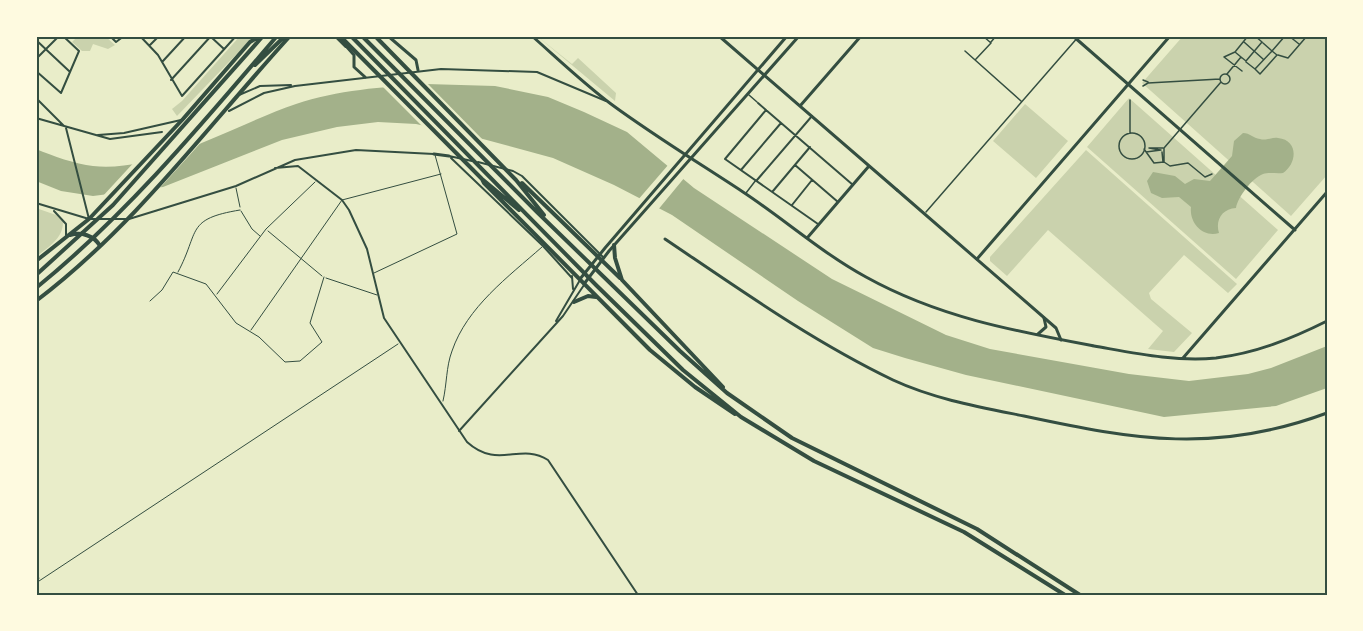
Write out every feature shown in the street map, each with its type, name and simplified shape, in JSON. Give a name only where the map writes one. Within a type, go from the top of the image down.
[{"type":"highway","points":[[36,274],[68,248],[113,205],[209,99],[262,36]]},
{"type":"highway","points":[[36,261],[89,219],[183,119],[250,42],[262,36]]},
{"type":"highway","points":[[36,288],[75,255],[126,206],[277,36]]},
{"type":"highway","points":[[247,71],[285,36]]},
{"type":"highway","points":[[36,301],[129,219],[290,36]]},
{"type":"highway","points":[[339,36],[482,179],[522,212]]},
{"type":"highway","points":[[351,36],[494,180],[522,212],[682,370],[741,417]]},
{"type":"highway","points":[[362,36],[604,276],[727,393],[792,438],[977,529],[1080,595]]},
{"type":"highway","points":[[375,36],[516,180],[600,257],[718,380],[727,393]]},
{"type":"highway","points":[[482,179],[584,285],[673,370],[725,409],[814,461],[964,532],[1065,595]]},
{"type":"highway","points":[[516,180],[547,218]]},
{"type":"highway","points":[[66,237],[79,233],[91,236],[100,246]]},
{"type":"highway","points":[[614,245],[615,258],[622,280]]},
{"type":"highway","points":[[574,303],[588,296],[596,297]]},
{"type":"street","points":[[36,59],[59,36]]},
{"type":"street","points":[[36,71],[61,93],[79,51],[63,36]]},
{"type":"street","points":[[110,36],[116,42],[124,36]]},
{"type":"street","points":[[140,36],[163,61],[171,80],[182,96],[236,36]]},
{"type":"street","points":[[150,45],[159,36]]},
{"type":"street","points":[[163,61],[186,36]]},
{"type":"street","points":[[171,80],[210,36],[224,49]]},
{"type":"street","points":[[388,36],[416,60],[418,70]]},
{"type":"street","points":[[532,36],[610,103],[864,276],[912,300],[978,323],[1137,354],[1183,358],[1214,358],[1246,353],[1272,346],[1327,321]]},
{"type":"street","points":[[718,36],[1056,328],[1061,340]]},
{"type":"street","points":[[556,321],[580,280],[787,36]]},
{"type":"street","points":[[459,431],[574,303],[600,257],[638,220],[693,159],[799,36]]},
{"type":"street","points":[[800,106],[861,36]]},
{"type":"street","points":[[983,36],[991,43]]},
{"type":"street","points":[[975,60],[996,36]]},
{"type":"street","points":[[977,259],[1170,36]]},
{"type":"street","points":[[1242,71],[1224,57],[1235,52],[1248,36]]},
{"type":"street","points":[[1255,36],[1277,55],[1288,58],[1307,36]]},
{"type":"street","points":[[1246,61],[1264,36]]},
{"type":"street","points":[[1256,69],[1285,36]]},
{"type":"street","points":[[1289,36],[1299,45]]},
{"type":"street","points":[[924,214],[1076,37],[1295,230]]},
{"type":"street","points":[[36,40],[69,71]]},
{"type":"street","points":[[1243,41],[1264,60]]},
{"type":"street","points":[[346,44],[354,55],[354,67],[364,77]]},
{"type":"street","points":[[965,51],[1022,101]]},
{"type":"street","points":[[1235,52],[1260,74],[1277,55]]},
{"type":"street","points":[[1146,152],[1162,150],[1209,95],[1222,74],[1227,74],[1241,57]]},
{"type":"street","points":[[229,111],[264,93],[295,86],[418,70],[537,72],[610,103]]},
{"type":"street","points":[[1143,86],[1148,83],[1220,80],[1225,83],[1229,81],[1227,74]]},
{"type":"street","points":[[1143,80],[1148,83]]},
{"type":"street","points":[[237,96],[261,86],[295,86]]},
{"type":"street","points":[[748,95],[853,185]]},
{"type":"street","points":[[36,98],[66,128],[84,207],[89,219]]},
{"type":"street","points":[[1130,100],[1130,133]]},
{"type":"street","points":[[766,110],[725,159],[818,224]]},
{"type":"street","points":[[746,194],[812,116]]},
{"type":"street","points":[[36,118],[110,139],[162,132]]},
{"type":"street","points":[[95,135],[124,134],[183,119]]},
{"type":"street","points":[[741,170],[781,123]]},
{"type":"street","points":[[1130,133],[1142,138],[1150,161],[1159,164],[1164,162]]},
{"type":"street","points":[[1130,133],[1120,140],[1119,148],[1124,156],[1135,158],[1144,149]]},
{"type":"street","points":[[772,191],[810,147]]},
{"type":"street","points":[[36,203],[89,219],[129,219],[236,186],[295,160],[356,150],[434,154],[508,170],[522,176],[600,257]]},
{"type":"street","points":[[1162,150],[1164,162],[1170,166],[1188,163],[1205,177],[1212,174]]},
{"type":"street","points":[[449,156],[543,246],[572,278]]},
{"type":"street","points":[[275,168],[295,165],[342,200],[363,236],[384,318],[440,405],[469,444],[487,455],[534,453],[548,460],[638,595]]},
{"type":"street","points":[[795,165],[838,202]]},
{"type":"street","points":[[807,238],[869,166]]},
{"type":"street","points":[[792,205],[812,180]]},
{"type":"street","points":[[1183,358],[1327,192]]},
{"type":"street","points":[[52,209],[66,224],[66,237]]},
{"type":"street","points":[[665,239],[804,332],[851,359],[895,381],[949,400],[1113,434],[1177,441],[1251,435],[1327,413]]},
{"type":"street","points":[[572,270],[573,290]]},
{"type":"street","points":[[1037,335],[1046,327],[1044,318]]},
{"type":"lane","points":[[372,274],[457,234],[434,154]]},
{"type":"lane","points":[[249,332],[342,200],[441,174]]},
{"type":"lane","points":[[215,295],[266,230],[317,180]]},
{"type":"lane","points":[[236,186],[240,210],[252,229],[261,236]]},
{"type":"lane","points":[[177,274],[191,237],[197,228],[212,214],[240,210]]},
{"type":"lane","points":[[266,230],[324,277],[377,295]]},
{"type":"lane","points":[[440,405],[448,364],[463,323],[509,276],[543,246]]},
{"type":"lane","points":[[150,301],[162,290],[173,272],[206,284],[236,323],[282,360],[289,363],[300,361],[322,342],[310,323],[324,277]]},
{"type":"lane","points":[[36,583],[399,343]]},
{"type":"lane","points":[[36,574],[40,580]]},
{"type":"shaded area","points":[[78,36],[105,36],[115,45],[108,49],[93,44],[90,51],[82,51],[72,42]]},
{"type":"shaded area","points":[[240,36],[254,36],[177,116],[172,109],[182,101]]},
{"type":"shaded area","points":[[537,36],[572,64],[578,58],[616,93],[615,101]]},
{"type":"shaded area","points":[[1183,36],[1327,36],[1327,175],[1291,216],[1142,83]]},
{"type":"shaded area","points":[[426,84],[495,86],[548,97],[627,132],[694,188],[832,279],[946,335],[990,349],[1129,374],[1189,381],[1248,374],[1271,368],[1327,346],[1327,388],[1276,406],[1164,417],[966,375],[905,358],[873,348],[798,301],[672,215],[614,185],[553,158],[416,124],[378,122],[337,127],[282,140],[163,187],[93,196],[61,191],[36,181],[36,149],[72,162],[93,166],[118,166],[143,162],[170,155],[312,99],[360,90]]},
{"type":"shaded area","points":[[1129,98],[1278,230],[1236,279],[1087,147]]},
{"type":"shaded area","points":[[1025,104],[1068,141],[1036,178],[993,141]]},
{"type":"shaded area","points":[[1243,133],[1255,138],[1285,140],[1293,148],[1293,158],[1288,169],[1283,173],[1263,174],[1246,188],[1236,208],[1227,210],[1221,216],[1218,224],[1219,233],[1208,233],[1198,228],[1192,219],[1191,207],[1179,197],[1162,198],[1151,193],[1147,181],[1153,172],[1175,176],[1185,184],[1194,179],[1210,181],[1232,156],[1234,141]]},
{"type":"shaded area","points":[[1086,150],[1237,284],[1228,293],[1184,255],[1149,293],[1151,299],[1192,333],[1174,352],[1148,349],[1163,331],[1048,230],[1007,276],[990,261],[990,257]]},
{"type":"shaded area","points":[[36,208],[56,215],[63,222],[58,238],[36,257]]},
{"type":"pier","points":[[425,81],[486,143],[425,129],[380,84]]},
{"type":"pier","points":[[205,138],[158,190],[102,197],[138,158]]},
{"type":"pier","points":[[669,164],[685,177],[657,211],[637,201]]}]
